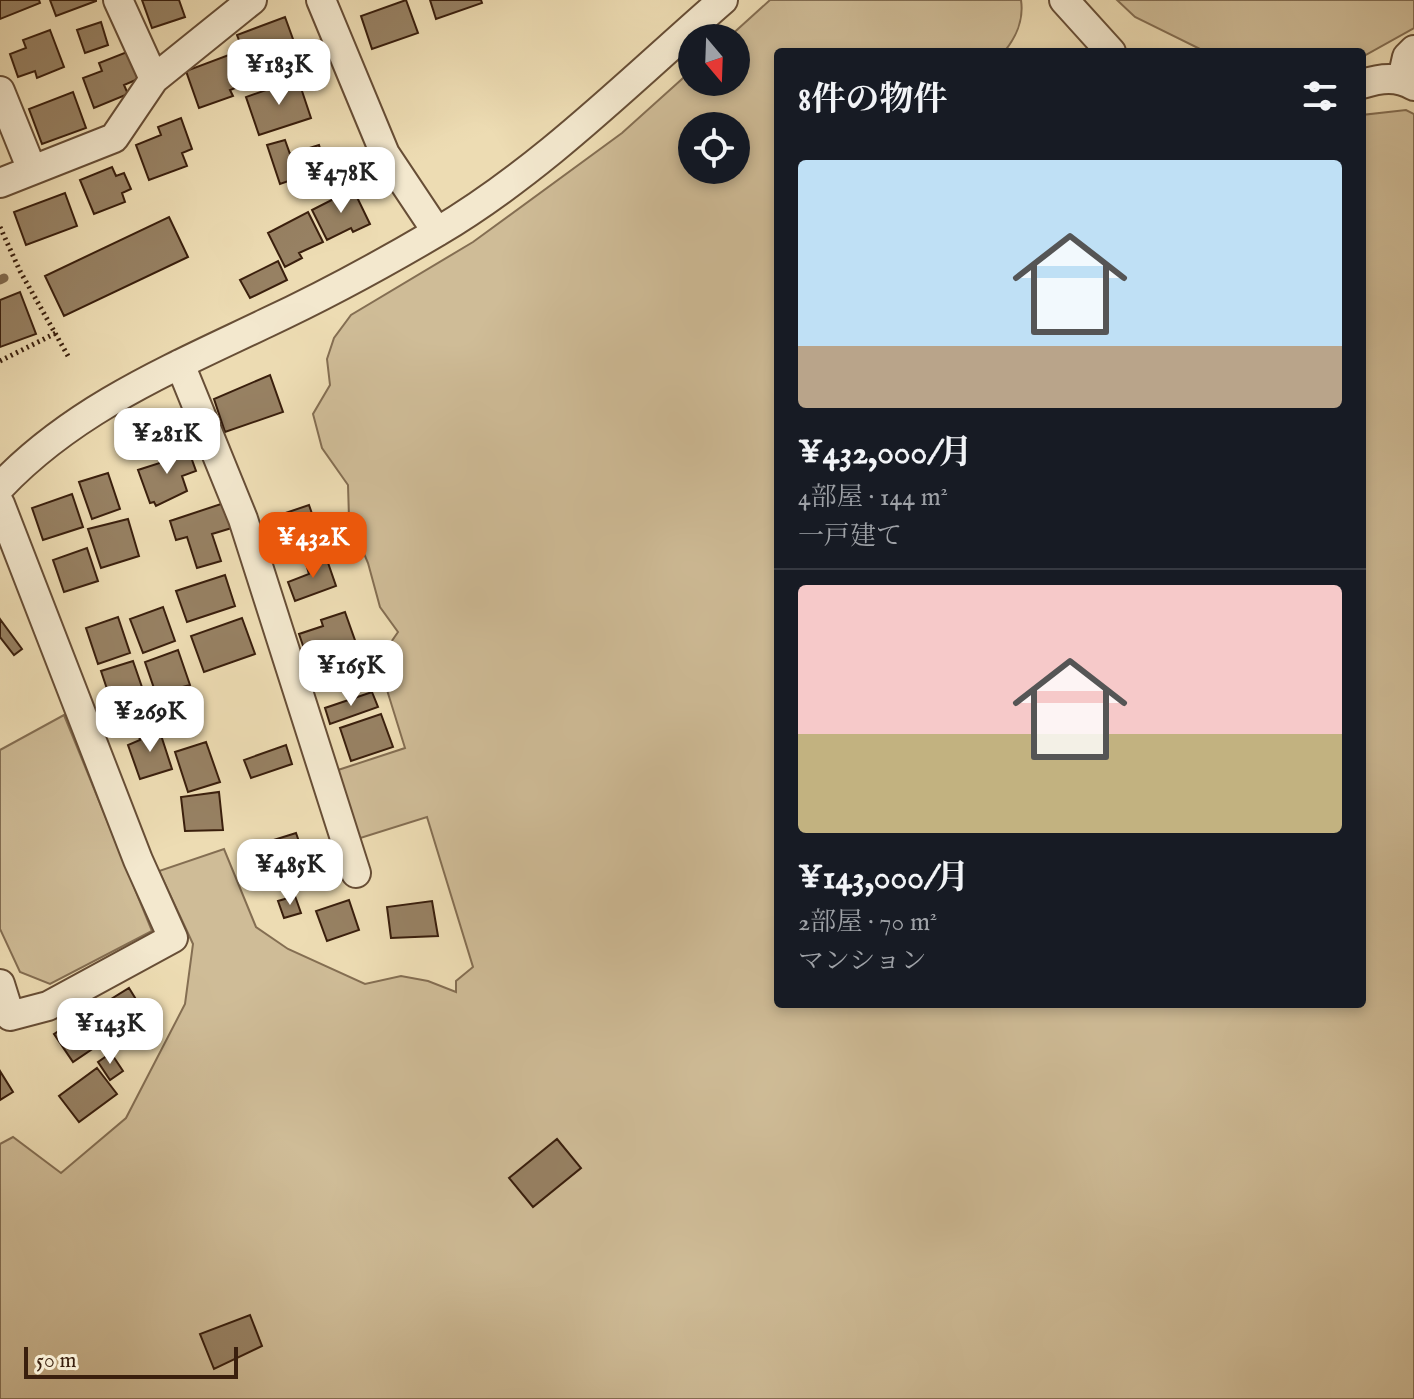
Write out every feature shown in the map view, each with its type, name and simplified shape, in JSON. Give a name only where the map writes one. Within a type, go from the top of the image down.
[{"type":"street","points":[[118,0],[154,79]]},
{"type":"street","points":[[0,183],[114,138],[154,79],[252,0]]},
{"type":"street","points":[[321,0],[385,154],[437,232]]},
{"type":"street","points":[[0,487],[63,430],[98,407],[310,302],[437,232],[551,150],[723,0]]},
{"type":"street","points":[[1064,0],[1107,48]]},
{"type":"street","points":[[1366,83],[1378,79],[1408,82],[1407,57],[1414,50]]},
{"type":"street","points":[[0,91],[32,170]]},
{"type":"street","points":[[180,364],[243,519],[356,873]]},
{"type":"street","points":[[0,504],[138,860],[173,938],[48,1006],[5,1018],[0,984]]},
{"type":"path","points":[[0,227],[68,356]]},
{"type":"path","points":[[0,361],[56,333]]},
{"type":"shaded area","points":[[770,0],[1021,0],[1018,28],[1007,48],[774,48],[774,1008],[1366,1008],[1366,115],[1406,110],[1414,114],[1414,1399],[0,1399],[0,1144],[13,1137],[61,1173],[126,1118],[185,1004],[193,944],[159,871],[224,849],[256,927],[288,949],[365,984],[401,976],[428,981],[456,992],[456,981],[473,967],[427,817],[354,840],[332,772],[405,748],[378,661],[398,632],[380,607],[368,563],[349,518],[348,485],[322,448],[313,414],[330,385],[327,359],[334,338],[351,315],[473,242],[622,133],[678,83],[678,96],[750,96],[750,24],[743,24]]},
{"type":"shaded area","points":[[1117,0],[1414,0],[1414,28],[1366,55],[1366,48],[1198,48],[1135,17]]},
{"type":"shaded area","points":[[64,715],[152,931],[50,984],[20,972],[0,929],[0,750]]},
{"type":"building","points":[[0,0],[39,0],[40,3],[0,19]]},
{"type":"building","points":[[50,0],[96,0],[96,1],[56,16]]},
{"type":"building","points":[[142,0],[179,0],[185,17],[152,28]]},
{"type":"building","points":[[406,0],[418,33],[372,49],[361,16]]},
{"type":"building","points":[[430,0],[481,0],[482,3],[436,19]]},
{"type":"building","points":[[285,17],[298,53],[251,71],[237,35]]},
{"type":"building","points":[[101,22],[108,45],[85,53],[77,30]]},
{"type":"building","points":[[50,30],[64,67],[37,78],[35,71],[18,77],[10,54],[26,48],[23,40]]},
{"type":"building","points":[[127,52],[138,79],[124,85],[128,94],[94,108],[83,78],[102,71],[99,63]]},
{"type":"building","points":[[234,53],[246,84],[230,90],[233,96],[199,108],[186,71]]},
{"type":"building","points":[[298,79],[311,118],[259,135],[246,97]]},
{"type":"building","points":[[73,92],[86,128],[42,144],[29,109]]},
{"type":"building","points":[[181,118],[192,149],[182,153],[187,166],[149,180],[136,145],[161,135],[158,127]]},
{"type":"building","points":[[285,140],[290,154],[319,145],[322,155],[338,149],[343,162],[280,184],[267,145]]},
{"type":"building","points":[[112,167],[116,176],[124,173],[131,189],[122,193],[125,202],[94,214],[80,180]]},
{"type":"building","points":[[353,189],[370,224],[353,232],[351,228],[327,240],[312,210]]},
{"type":"building","points":[[65,193],[77,226],[26,245],[14,212]]},
{"type":"building","points":[[308,212],[323,242],[299,253],[302,258],[285,267],[268,233]]},
{"type":"building","points":[[169,217],[188,257],[64,316],[45,276]]},
{"type":"building","points":[[278,261],[287,280],[250,298],[240,280]]},
{"type":"building","points":[[20,292],[36,334],[0,347],[0,300]]},
{"type":"building","points":[[270,375],[283,412],[225,432],[214,399]]},
{"type":"building","points":[[187,446],[196,471],[182,476],[187,491],[156,506],[154,502],[150,503],[138,470],[163,462],[160,455]]},
{"type":"building","points":[[108,473],[120,509],[92,519],[79,482]]},
{"type":"building","points":[[72,494],[83,527],[43,540],[32,508]]},
{"type":"building","points":[[227,502],[235,527],[212,534],[221,561],[197,568],[187,537],[176,540],[170,521]]},
{"type":"building","points":[[309,505],[320,537],[272,553],[262,521]]},
{"type":"building","points":[[128,519],[139,556],[101,568],[88,529]]},
{"type":"building","points":[[87,548],[98,581],[64,592],[53,560]]},
{"type":"building","points":[[326,557],[336,586],[295,601],[288,582],[309,574],[306,564]]},
{"type":"building","points":[[225,575],[235,606],[187,622],[176,591]]},
{"type":"building","points":[[163,607],[175,641],[143,653],[130,619]]},
{"type":"building","points":[[345,612],[357,646],[309,663],[299,634],[323,626],[321,620]]},
{"type":"building","points":[[118,617],[130,653],[98,664],[86,628]]},
{"type":"building","points":[[242,618],[255,654],[204,672],[191,636]]},
{"type":"building","points":[[0,619],[22,649],[14,655],[0,637]]},
{"type":"building","points":[[178,650],[190,685],[156,694],[145,662]]},
{"type":"building","points":[[133,661],[145,696],[113,707],[101,671]]},
{"type":"building","points":[[372,692],[378,707],[330,724],[325,708]]},
{"type":"building","points":[[381,714],[393,747],[351,761],[340,728]]},
{"type":"building","points":[[158,726],[172,769],[140,779],[128,745],[140,740],[138,732]]},
{"type":"building","points":[[206,742],[220,782],[188,792],[175,752]]},
{"type":"building","points":[[286,745],[292,764],[251,778],[244,760]]},
{"type":"building","points":[[219,792],[223,830],[185,831],[181,797]]},
{"type":"building","points":[[296,833],[310,873],[275,885],[261,844]]},
{"type":"building","points":[[295,896],[301,913],[284,918],[278,901]]},
{"type":"building","points":[[349,900],[359,930],[327,941],[316,911]]},
{"type":"building","points":[[432,901],[438,936],[391,938],[387,907]]},
{"type":"building","points":[[129,988],[137,1001],[131,1005],[138,1017],[118,1029],[103,1004]]},
{"type":"building","points":[[91,1010],[110,1037],[73,1062],[54,1034]]},
{"type":"building","points":[[111,1053],[123,1071],[110,1080],[98,1062]]},
{"type":"building","points":[[97,1068],[117,1094],[79,1122],[59,1096]]},
{"type":"building","points":[[0,1071],[13,1092],[0,1100]]},
{"type":"building","points":[[557,1139],[581,1168],[533,1207],[509,1178]]},
{"type":"building","points":[[250,1315],[262,1346],[214,1369],[200,1334]]},
{"type":"waterway","points":[[0,280],[4,278]]}]
